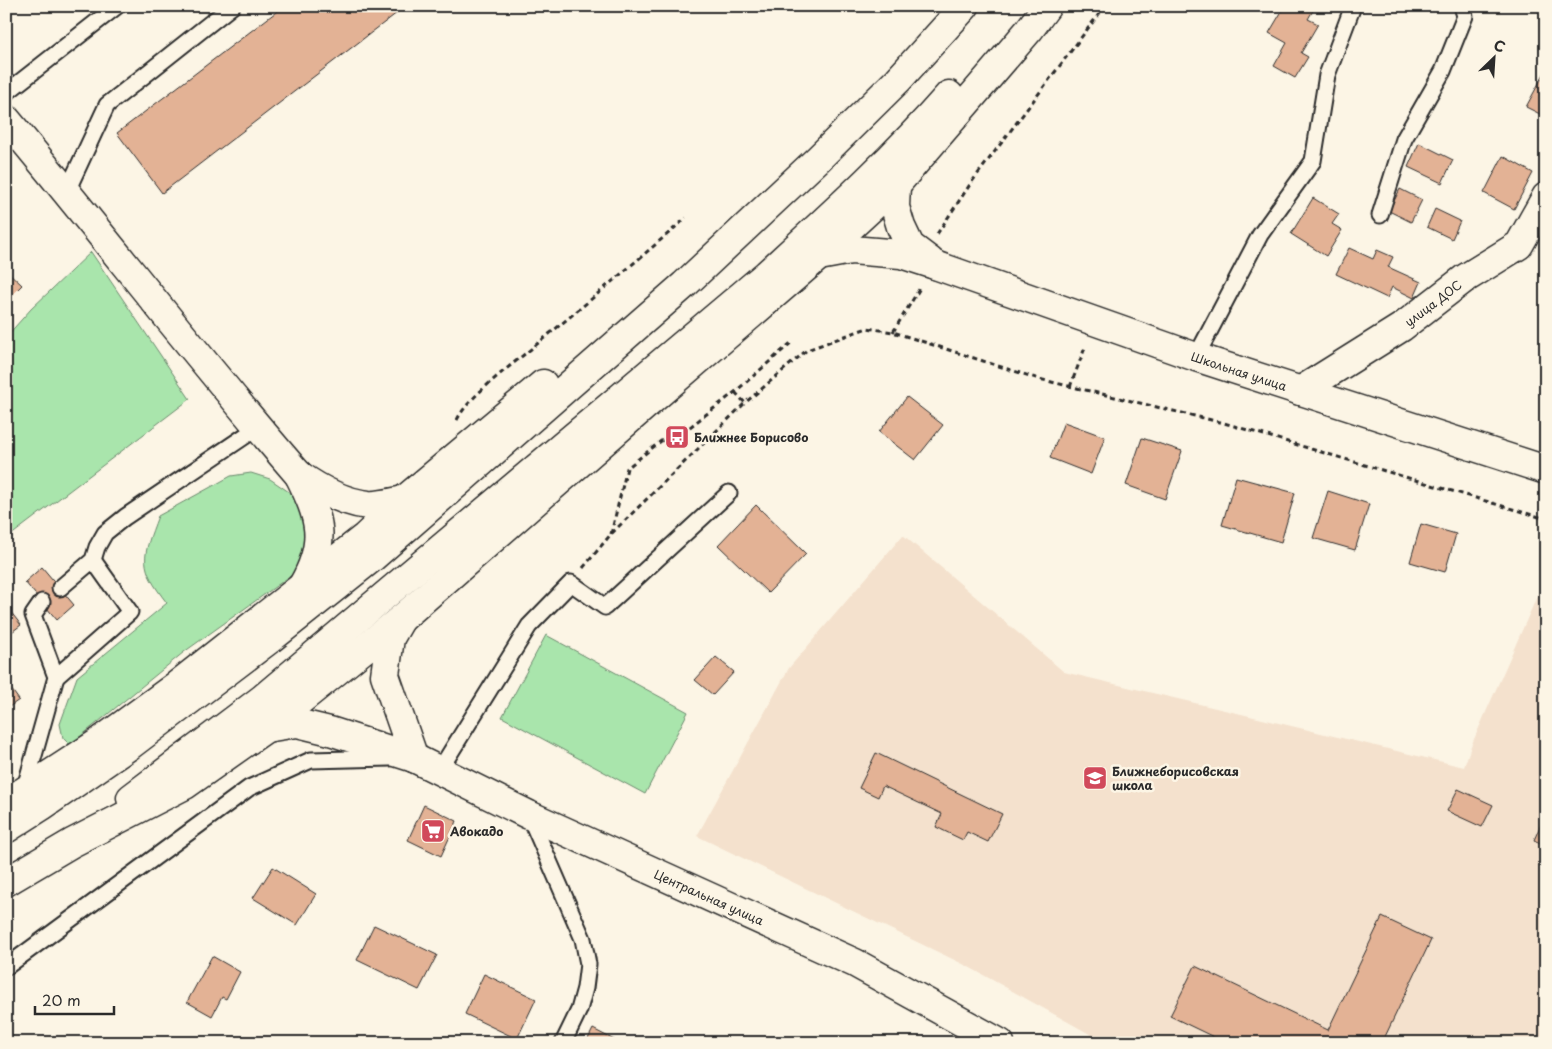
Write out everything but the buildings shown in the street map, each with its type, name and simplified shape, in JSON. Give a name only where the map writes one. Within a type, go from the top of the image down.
[{"type":"main road","points":[[6,829],[129,746],[270,639],[373,557],[684,284],[817,160],[898,80],[965,6]]},
{"type":"main road","points":[[72,843],[262,699],[767,274],[846,202],[927,120],[1026,6]]},
{"type":"main road","points":[[6,882],[72,843],[185,785],[266,728],[401,619],[819,256],[896,185],[1029,30],[1047,6]]},
{"type":"main road","points":[[6,119],[67,191],[257,428],[299,475],[321,490],[348,501],[370,505],[404,500]]},
{"type":"main road","points":[[15,797],[95,745],[177,685],[365,537],[404,500],[732,223],[817,160]]},
{"type":"main road","points":[[896,185],[896,207],[901,227],[910,246],[934,252]]},
{"type":"main road","name":"улица ДОС","points":[[1300,391],[1402,327],[1464,279],[1519,245],[1546,197]]},
{"type":"main road","name":"Школьная улица","points":[[819,256],[851,250],[901,254],[934,252],[1095,322],[1196,357],[1546,470]]},
{"type":"main road","points":[[299,475],[313,503],[320,536],[312,569],[303,585]]},
{"type":"main road","points":[[401,619],[390,638],[385,674],[414,758]]},
{"type":"main road","name":"Центральная улица","points":[[266,728],[298,723],[330,730],[414,758],[528,816],[855,964],[1000,1043]]},
{"type":"lane","points":[[6,93],[117,6]]},
{"type":"lane","points":[[67,191],[108,105],[232,6]]},
{"type":"lane","points":[[1196,357],[1260,235],[1313,161],[1327,76],[1353,6]]},
{"type":"lane","points":[[1380,215],[1404,139],[1443,71],[1465,16],[1462,6]]},
{"type":"lane","points":[[60,588],[93,560],[97,547],[105,533],[125,517],[257,428]]},
{"type":"lane","points":[[439,770],[529,626],[572,583],[605,607],[729,493]]},
{"type":"lane","points":[[15,797],[56,677],[130,612],[93,560]]},
{"type":"lane","points":[[42,602],[32,615],[56,677]]},
{"type":"lane","points":[[6,967],[249,788],[311,760],[414,758]]},
{"type":"lane","points":[[528,816],[583,939],[588,964],[585,988],[579,1010],[563,1043]]},
{"type":"path","points":[[934,252],[971,183],[1105,6]]},
{"type":"path","points":[[456,422],[459,415],[483,389],[686,218]]},
{"type":"path","points":[[1070,387],[1095,322]]},
{"type":"path","points":[[572,583],[611,534],[745,403],[807,350],[867,328],[893,332],[1039,379],[1224,423],[1546,519]]},
{"type":"path","points":[[611,534],[627,468],[661,441],[677,438],[735,392],[792,342]]},
{"type":"path","points":[[735,392],[745,403]]},
{"type":"shaded area","name":"Ближнеборисовская школа","points":[[903,535],[1064,672],[1464,767],[1471,746],[1546,576],[1546,1043],[1106,1043],[967,966],[697,836],[789,668]]},
{"type":"green space","points":[[91,252],[190,399],[6,539],[6,337],[31,309]]},
{"type":"green space","points":[[251,473],[270,479],[292,494],[302,504],[310,539],[300,569],[184,652],[70,745],[63,738],[60,724],[77,677],[167,603],[151,579],[146,561],[146,552],[158,516],[231,476]]},
{"type":"green space","points":[[546,635],[688,712],[645,794],[502,717]]},
{"type":"place","name":"Ближнее Борисово","points":[[677,437]]},
{"type":"place","name":"Ближнеборисовская школа","points":[[1095,778]]},
{"type":"place","name":"Авокадо","points":[[433,831]]}]
